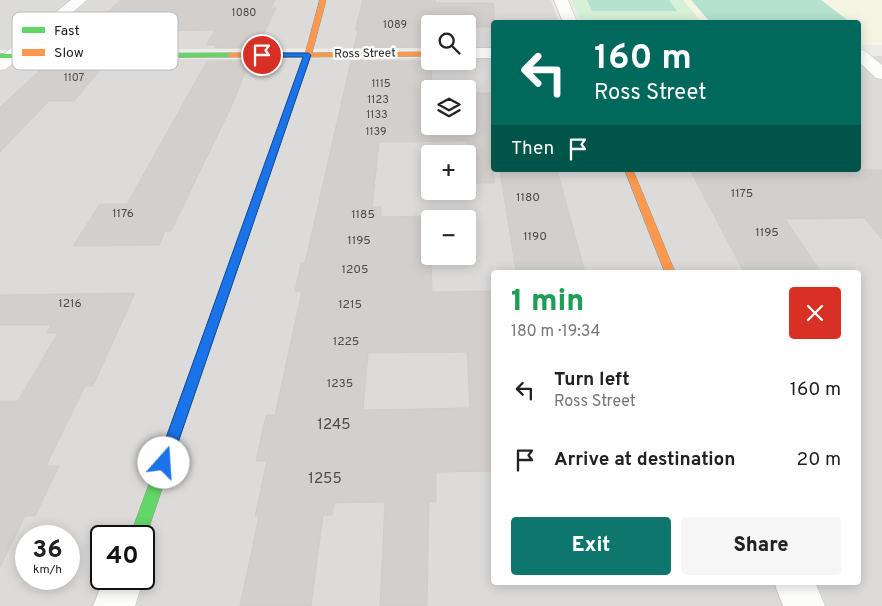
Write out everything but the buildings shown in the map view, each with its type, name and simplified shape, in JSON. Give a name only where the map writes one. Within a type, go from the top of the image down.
[{"type":"street","points":[[65,12],[80,0]]},
{"type":"street","points":[[142,525],[308,55],[323,0]]},
{"type":"street","points":[[561,0],[569,20]]},
{"type":"street","points":[[861,53],[882,51]]},
{"type":"street","points":[[476,53],[491,53]]},
{"type":"street","name":"Ross Street","points":[[178,57],[421,54]]},
{"type":"street","points":[[861,55],[882,74]]},
{"type":"street","points":[[629,172],[669,270]]},
{"type":"street","points":[[795,585],[804,606]]},
{"type":"street","points":[[114,606],[120,590]]},
{"type":"shaded area","points":[[0,0],[551,0],[558,20],[491,20],[491,48],[476,48],[476,15],[421,15],[421,48],[178,49],[178,12],[12,12],[12,50],[0,50]]},
{"type":"shaded area","points":[[683,0],[882,0],[882,45],[861,45],[861,20],[699,20]]},
{"type":"shaded area","points":[[861,56],[882,56],[882,606],[0,606],[0,60],[12,60],[12,70],[178,70],[178,59],[421,58],[421,70],[476,70],[476,58],[491,58],[491,172],[861,172]]},
{"type":"green space","points":[[572,0],[683,0],[699,20],[580,20]]},
{"type":"green space","points":[[587,0],[669,0],[677,11],[592,11]]},
{"type":"green space","points":[[691,0],[821,0],[847,20],[708,20]]},
{"type":"traffic: fast","points":[[178,55],[230,55]]},
{"type":"traffic: fast","points":[[0,56],[12,56]]},
{"type":"traffic: fast","points":[[142,525],[226,287]]},
{"type":"traffic: slow","points":[[226,287],[311,45],[323,0]]},
{"type":"traffic: slow","points":[[230,55],[421,54]]},
{"type":"traffic: slow","points":[[630,172],[669,270]]},
{"type":"route","points":[[164,463],[308,55],[262,55]]}]
